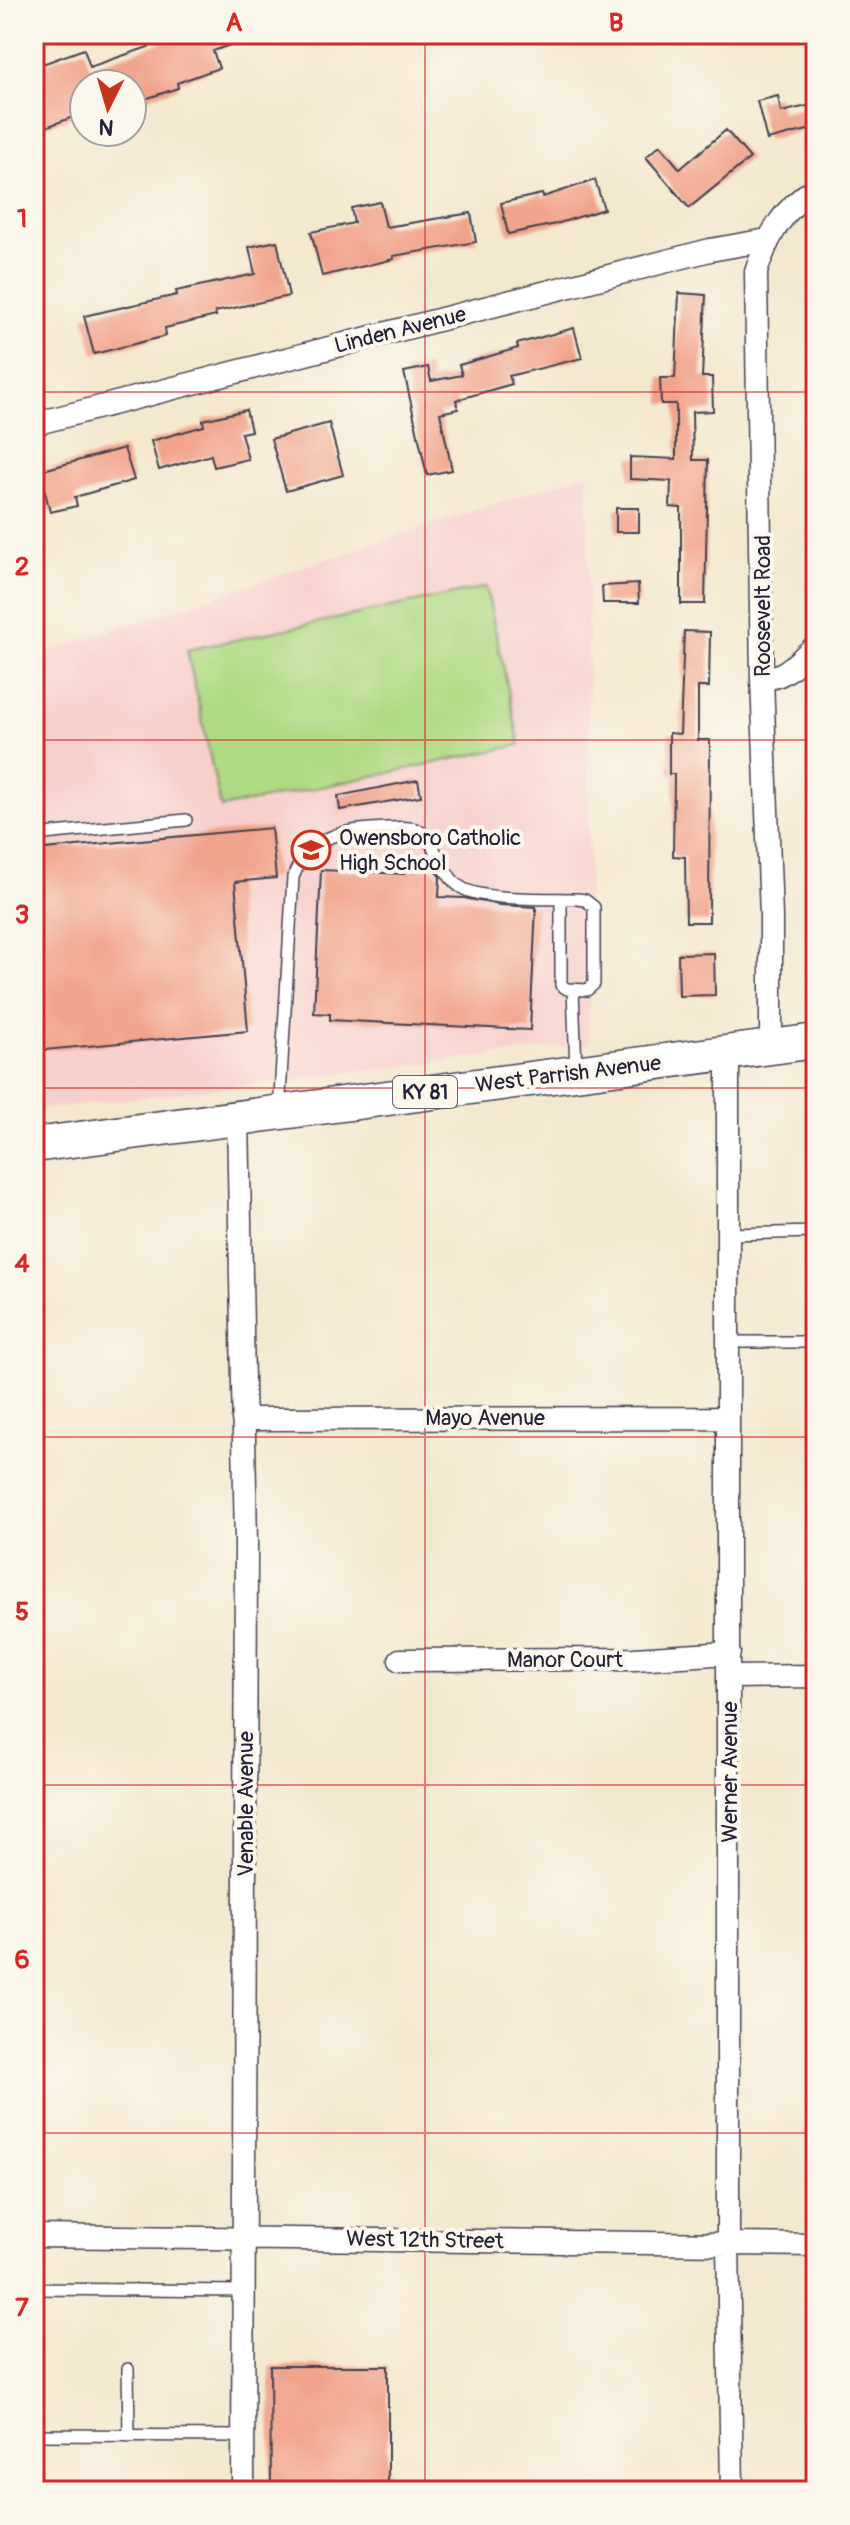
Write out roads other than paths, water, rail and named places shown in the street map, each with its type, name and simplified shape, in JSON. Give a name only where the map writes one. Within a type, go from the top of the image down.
[{"type":"main road","name":"West Parrish Avenue","points":[[34,1145],[816,1041]]},
{"type":"street","name":"Roosevelt Road","points":[[771,1047],[771,916],[762,679],[756,272],[775,225],[792,206],[816,188]]},
{"type":"street","name":"Linden Avenue","points":[[34,424],[695,253],[767,240]]},
{"type":"street","points":[[762,679],[774,679],[786,674],[816,646]]},
{"type":"street","name":"Werner Avenue","points":[[728,1052],[728,2242],[732,2491]]},
{"type":"street","name":"Venable Avenue","points":[[238,1116],[246,1543],[243,2491]]},
{"type":"street","name":"Mayo Avenue","points":[[243,1419],[727,1418]]},
{"type":"street","name":"Manor Court","points":[[400,1660],[634,1659],[729,1653]]},
{"type":"street","points":[[729,1677],[816,1676]]},
{"type":"street","name":"West 12th Street","points":[[34,2236],[816,2245]]},
{"type":"lane","points":[[34,835],[186,820]]},
{"type":"lane","points":[[282,1110],[280,1095],[293,877],[307,851],[323,840],[351,830],[409,828],[424,835],[460,888],[485,895],[585,900],[594,907],[594,984],[587,990],[564,988],[560,980],[561,899]]},
{"type":"lane","points":[[573,989],[576,1072]]},
{"type":"lane","points":[[728,1234],[816,1232]]},
{"type":"lane","points":[[727,1342],[816,1342]]},
{"type":"lane","points":[[34,2236],[35,2289],[244,2291]]},
{"type":"lane","points":[[128,2369],[129,2436]]},
{"type":"lane","points":[[34,2435],[243,2436]]},
{"type":"place","name":"Owensboro Catholic High School","points":[[311,850]]}]
